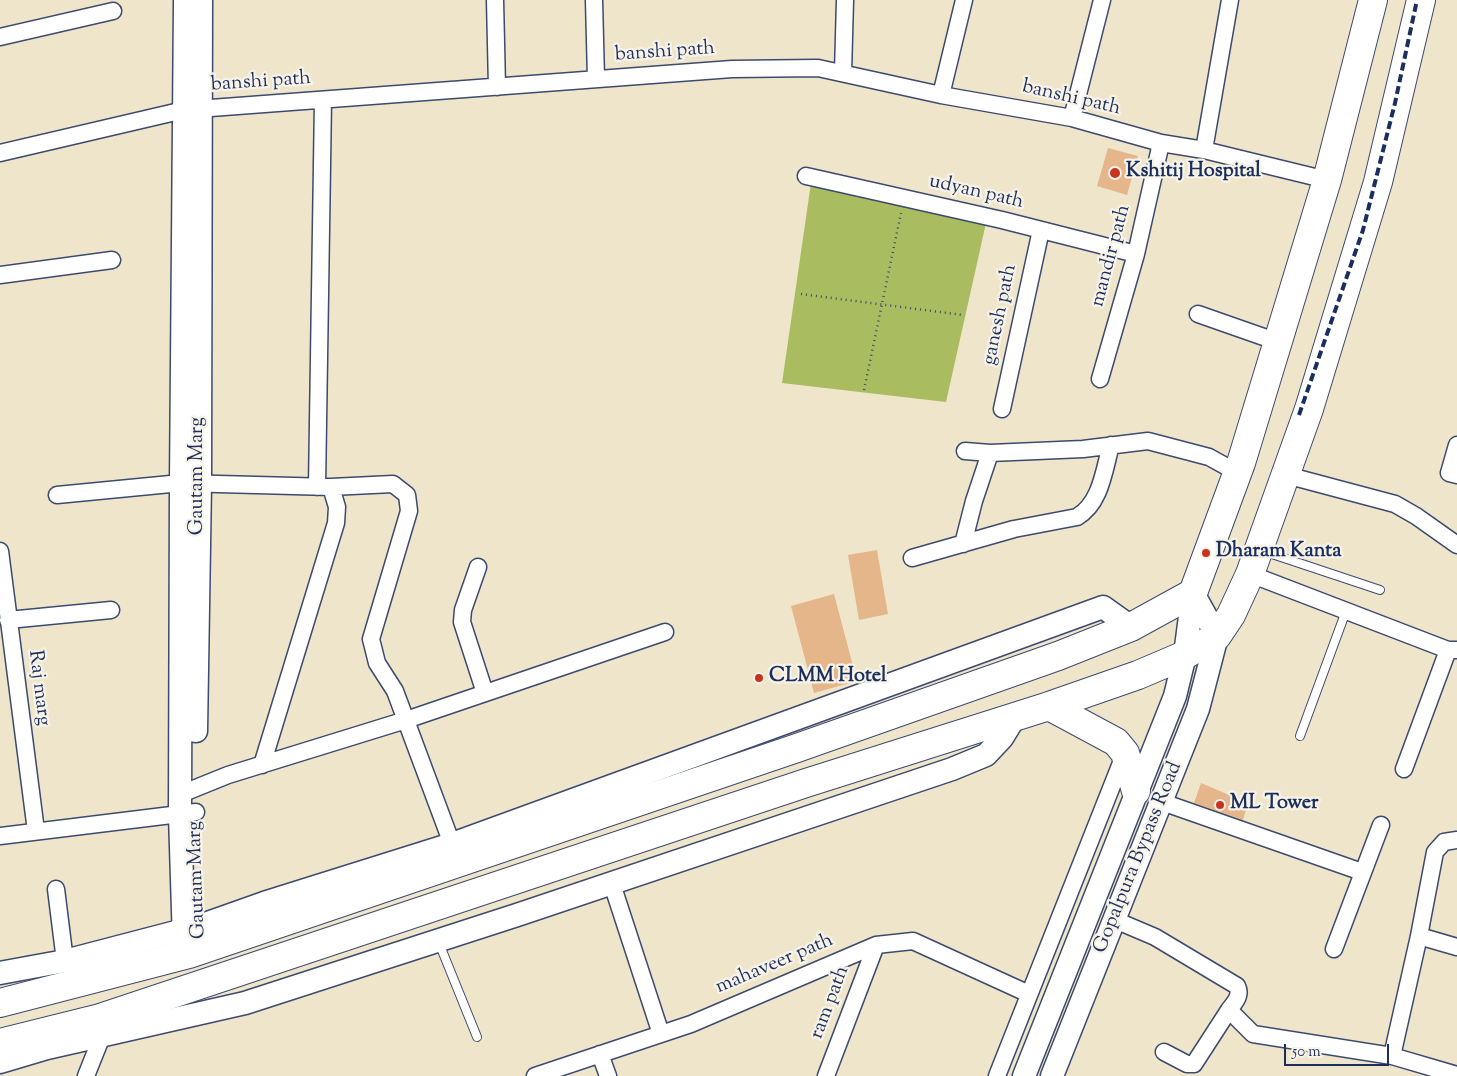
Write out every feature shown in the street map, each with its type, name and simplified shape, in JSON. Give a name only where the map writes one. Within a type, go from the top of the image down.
[{"type":"highway","points":[[0,1003],[797,748],[1058,656],[1131,627],[1193,593],[1238,473],[1278,342],[1327,180],[1373,0]]},
{"type":"highway","points":[[0,1043],[101,1027],[787,790],[1138,676],[1185,655],[1217,636],[1231,616],[1255,562],[1335,327],[1378,182],[1421,0]]},
{"type":"highway","points":[[1050,706],[1116,742],[1125,753],[1136,791]]},
{"type":"street","points":[[185,0],[192,110]]},
{"type":"street","name":"Gautam Marg","points":[[192,941],[188,802],[192,110],[201,0]]},
{"type":"street","points":[[495,0],[497,86]]},
{"type":"street","points":[[594,0],[596,79]]},
{"type":"street","points":[[843,73],[845,0]]},
{"type":"street","points":[[941,95],[964,0]]},
{"type":"street","points":[[1072,118],[1102,0]]},
{"type":"street","points":[[1204,150],[1230,0]]},
{"type":"street","points":[[0,37],[113,11]]},
{"type":"street","name":"banshi path","points":[[0,152],[192,110],[732,69],[818,68],[941,95],[1072,118],[1161,143],[1204,150],[1327,180]]},
{"type":"street","points":[[262,765],[336,523],[337,507],[324,487],[323,100]]},
{"type":"street","name":"mandir path","points":[[1100,379],[1136,254],[1161,143]]},
{"type":"street","name":"udyan path","points":[[806,176],[1136,254]]},
{"type":"street","name":"ganesh path","points":[[1002,410],[1040,230]]},
{"type":"street","points":[[0,275],[112,260]]},
{"type":"street","points":[[1198,314],[1278,342]]},
{"type":"street","points":[[964,451],[990,453],[1083,449],[1148,441],[1209,457],[1238,473]]},
{"type":"street","points":[[912,558],[1014,529],[1076,517],[1085,512],[1095,500],[1111,445]]},
{"type":"street","points":[[1457,445],[1449,473],[1457,475]]},
{"type":"street","points":[[963,544],[974,500],[990,453]]},
{"type":"street","points":[[1286,475],[1395,504],[1457,544]]},
{"type":"street","points":[[57,495],[190,484],[324,487],[393,484],[407,495],[409,511],[371,639],[377,663],[395,691],[452,844]]},
{"type":"street","name":"Raj marg","points":[[0,551],[36,832]]},
{"type":"street","points":[[1255,562],[1346,611],[1452,650],[1404,769]]},
{"type":"street","points":[[478,567],[463,610],[462,622],[485,693]]},
{"type":"street","points":[[1193,593],[1217,636]]},
{"type":"street","name":"Gopalpura Bypass Road","points":[[1024,1076],[1175,696],[1185,655],[1193,593]]},
{"type":"street","points":[[0,973],[192,941],[264,903],[452,844],[1103,607],[1131,627]]},
{"type":"street","points":[[8,620],[111,610]]},
{"type":"street","points":[[0,836],[36,832],[188,802],[228,776],[406,720],[664,632]]},
{"type":"street","name":"Gopalpura Bypass Road","points":[[1052,1076],[1198,709],[1217,636]]},
{"type":"street","points":[[0,1062],[47,1048],[101,1027],[245,1003],[612,884],[952,769],[986,755],[1002,738],[1015,717]]},
{"type":"street","points":[[997,1076],[1125,753]]},
{"type":"street","points":[[1162,802],[1362,872]]},
{"type":"street","points":[[1334,949],[1381,826]]},
{"type":"street","points":[[1392,1056],[1419,936],[1435,852],[1444,842],[1457,840]]},
{"type":"street","points":[[612,884],[661,1034]]},
{"type":"street","points":[[56,889],[65,961]]},
{"type":"street","points":[[1115,920],[1155,937],[1237,986],[1239,990],[1239,995],[1194,1064],[1187,1064],[1164,1052]]},
{"type":"street","points":[[1419,936],[1457,947]]},
{"type":"street","name":"mahaveer path","points":[[534,1076],[691,1024],[876,945],[913,941],[1029,994]]},
{"type":"street","name":"ram path","points":[[826,1076],[876,945]]},
{"type":"street","points":[[1229,1010],[1253,1034],[1392,1056],[1457,1075]]},
{"type":"street","points":[[86,1076],[101,1027]]},
{"type":"street","points":[[600,1054],[608,1076]]},
{"type":"lane","points":[[1255,562],[1380,590]]},
{"type":"lane","points":[[1300,736],[1346,611]]},
{"type":"lane","points":[[438,941],[477,1037]]},
{"type":"path","points":[[864,390],[904,198]]},
{"type":"path","points":[[801,294],[963,315]]},
{"type":"green space","points":[[811,183],[986,223],[946,402],[782,383]]},
{"type":"building","points":[[1108,148],[1138,156],[1127,195],[1097,186]]},
{"type":"building","points":[[877,550],[888,614],[859,620],[848,555]]},
{"type":"building","points":[[834,594],[857,681],[814,693],[791,606]]},
{"type":"building","name":"ML Tower","points":[[1201,783],[1248,803],[1243,820],[1194,803]]},
{"type":"railway","points":[[1299,415],[1363,230],[1395,103],[1417,0]]},
{"type":"place","name":"Kshitij Hospital","points":[[1115,173]]},
{"type":"place","name":"Dharam Kanta","points":[[1206,553]]},
{"type":"place","name":"CLMM Hotel","points":[[759,678]]},
{"type":"place","name":"ML Tower","points":[[1220,805]]}]
